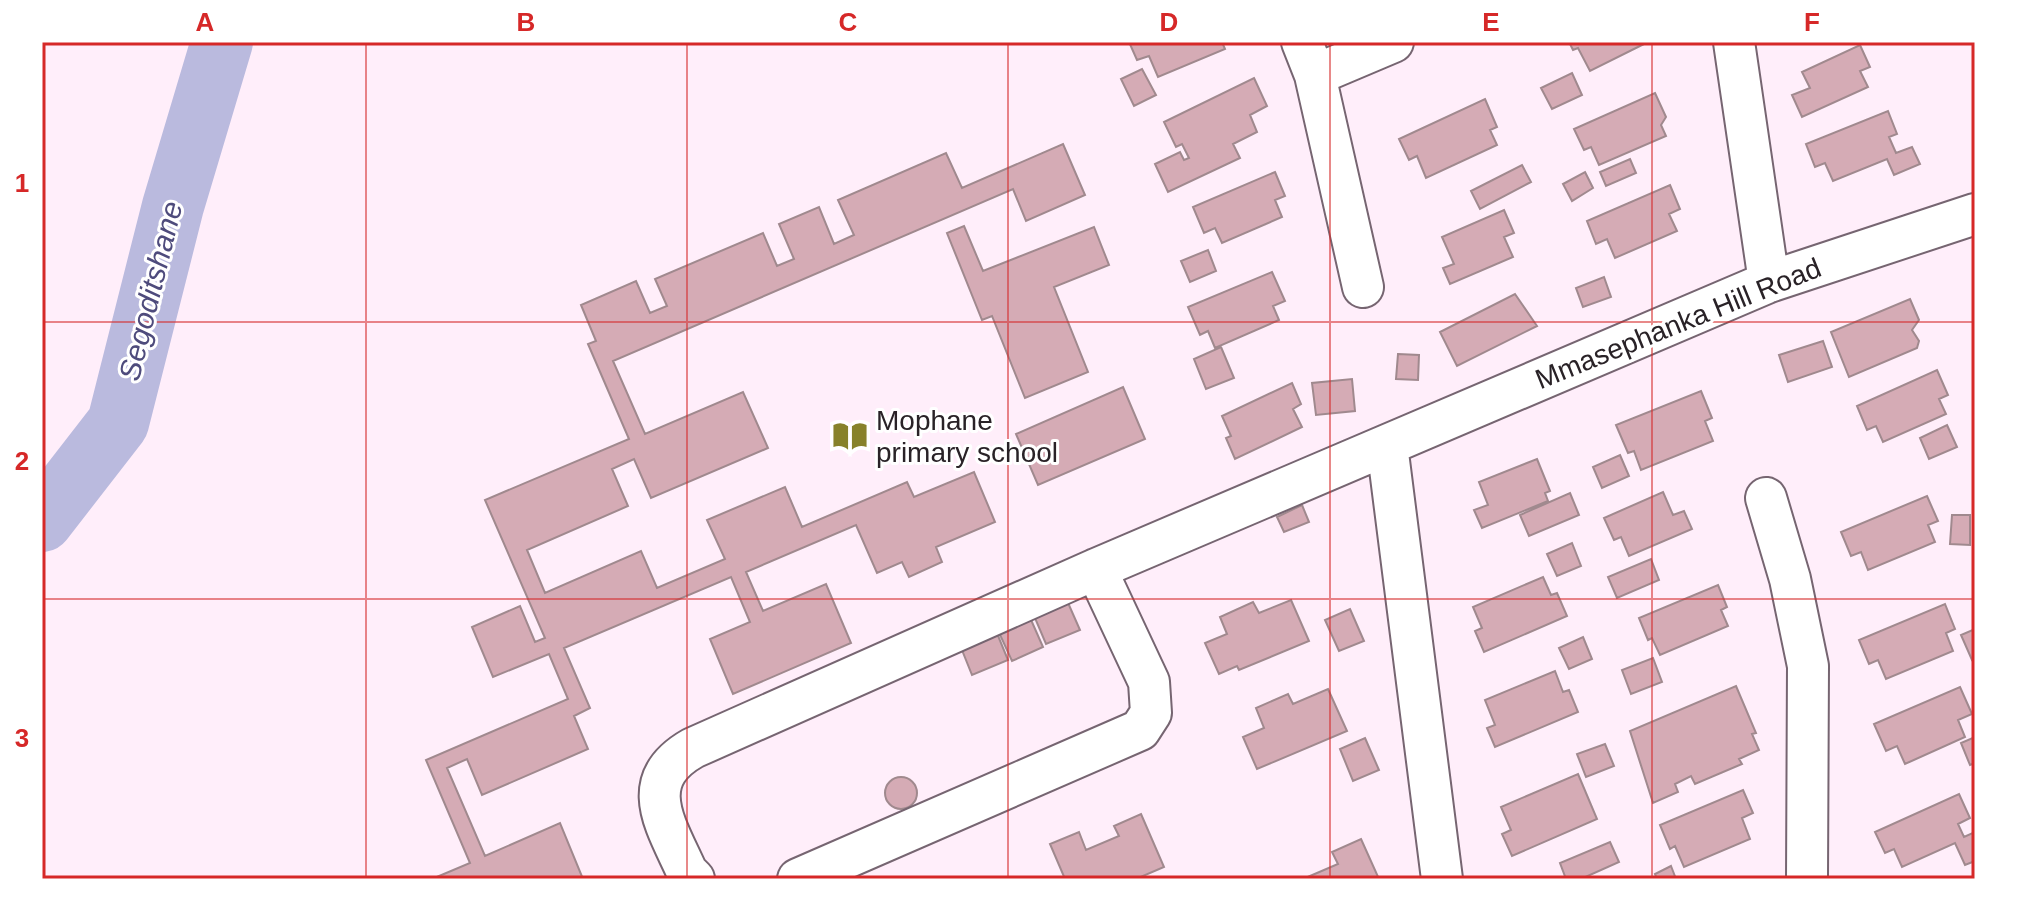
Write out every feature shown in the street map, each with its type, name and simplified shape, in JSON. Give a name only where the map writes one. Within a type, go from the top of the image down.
[{"type":"street","points":[[1363,287],[1308,59],[1393,42]]},
{"type":"street","points":[[1734,42],[1769,282]]},
{"type":"street","name":"Mmasephanka Hill Road","points":[[694,879],[687,872],[660,810],[660,780],[672,760],[1096,569],[1769,282],[1975,214]]},
{"type":"street","points":[[1387,445],[1442,879]]},
{"type":"street","points":[[1766,498],[1790,579],[1808,666],[1807,879]]},
{"type":"street","points":[[798,879],[1140,730],[1151,713],[1149,682],[1096,569]]},
{"type":"building","points":[[1129,42],[1222,42],[1225,49],[1158,77],[1149,56],[1137,60]]},
{"type":"building","points":[[1569,42],[1648,42],[1590,71],[1578,48],[1573,50]]},
{"type":"building","points":[[1860,45],[1870,67],[1860,71],[1868,87],[1802,117],[1792,95],[1810,88],[1802,72]]},
{"type":"building","points":[[1142,69],[1156,95],[1134,106],[1121,79]]},
{"type":"building","points":[[1572,73],[1582,95],[1552,109],[1541,88]]},
{"type":"building","points":[[1254,78],[1267,106],[1250,115],[1257,132],[1233,144],[1240,158],[1168,192],[1155,164],[1180,152],[1184,160],[1189,158],[1182,144],[1176,147],[1164,122]]},
{"type":"building","points":[[1655,93],[1666,117],[1661,125],[1666,136],[1599,165],[1591,147],[1584,150],[1574,129]]},
{"type":"building","points":[[1485,99],[1497,127],[1490,130],[1497,145],[1426,178],[1417,156],[1409,160],[1399,139]]},
{"type":"building","points":[[1888,111],[1897,134],[1889,137],[1896,153],[1912,147],[1920,164],[1894,175],[1887,159],[1833,181],[1825,163],[1815,167],[1806,144]]},
{"type":"building","points":[[1063,144],[1085,195],[1026,221],[1013,189],[613,361],[645,434],[743,392],[768,448],[651,498],[634,459],[612,469],[628,506],[527,550],[545,593],[641,551],[657,588],[725,559],[707,520],[785,487],[802,527],[907,482],[914,497],[974,472],[995,522],[936,547],[942,562],[909,577],[902,562],[877,573],[856,525],[746,572],[763,611],[826,584],[851,643],[733,694],[710,639],[750,622],[731,577],[564,648],[590,708],[574,716],[588,749],[482,795],[467,759],[447,768],[485,856],[560,823],[583,879],[432,879],[470,863],[426,760],[568,699],[549,654],[493,677],[472,627],[520,606],[535,642],[545,638],[485,500],[629,439],[588,344],[596,341],[581,305],[636,281],[650,313],[667,306],[655,279],[763,233],[777,266],[794,259],[779,224],[819,207],[834,244],[854,235],[838,200],[946,153],[962,188]]},
{"type":"building","points":[[1630,159],[1636,173],[1606,186],[1600,172]]},
{"type":"building","points":[[1522,165],[1531,182],[1480,209],[1471,191]]},
{"type":"building","points":[[1275,172],[1285,196],[1275,200],[1282,217],[1222,243],[1215,228],[1204,233],[1193,207]]},
{"type":"building","points":[[1585,172],[1593,188],[1572,201],[1563,184]]},
{"type":"building","points":[[1670,185],[1680,209],[1669,214],[1677,231],[1615,258],[1607,239],[1596,244],[1587,221]]},
{"type":"building","points":[[1504,210],[1514,233],[1504,237],[1513,257],[1450,284],[1443,268],[1454,264],[1442,237]]},
{"type":"building","points":[[964,226],[983,271],[1094,227],[1109,265],[1054,287],[1088,372],[1025,398],[992,316],[982,320],[947,233]]},
{"type":"building","points":[[1208,250],[1216,271],[1190,282],[1181,261]]},
{"type":"building","points":[[1272,272],[1285,301],[1273,306],[1279,320],[1215,348],[1208,331],[1200,335],[1188,307]]},
{"type":"building","points":[[1604,277],[1611,297],[1583,307],[1576,288]]},
{"type":"building","points":[[1515,294],[1537,326],[1457,366],[1440,332]]},
{"type":"building","points":[[1910,299],[1919,320],[1912,330],[1919,341],[1917,348],[1849,377],[1831,332]]},
{"type":"building","points":[[1823,341],[1832,367],[1788,382],[1779,355]]},
{"type":"building","points":[[1221,347],[1234,378],[1206,389],[1194,359]]},
{"type":"building","points":[[1398,354],[1419,355],[1418,380],[1396,379]]},
{"type":"building","points":[[1937,370],[1948,395],[1939,399],[1946,414],[1883,442],[1876,426],[1867,430],[1857,406]]},
{"type":"building","points":[[1352,379],[1355,411],[1316,415],[1312,383]]},
{"type":"building","points":[[1292,383],[1301,404],[1293,409],[1302,427],[1235,459],[1226,438],[1231,436],[1222,416]]},
{"type":"building","points":[[1123,387],[1145,439],[1038,485],[1016,434]]},
{"type":"building","points":[[1701,391],[1712,418],[1705,421],[1713,441],[1641,470],[1634,451],[1628,453],[1616,425]]},
{"type":"building","points":[[1947,425],[1957,447],[1929,459],[1920,438]]},
{"type":"building","points":[[1620,455],[1629,476],[1602,488],[1593,467]]},
{"type":"building","points":[[1537,459],[1550,491],[1545,493],[1548,501],[1482,528],[1474,510],[1488,505],[1479,482]]},
{"type":"building","points":[[1663,492],[1673,515],[1684,511],[1692,529],[1629,556],[1621,537],[1614,540],[1604,518]]},
{"type":"building","points":[[1570,493],[1579,515],[1529,536],[1520,515]]},
{"type":"building","points":[[1927,496],[1938,521],[1928,525],[1935,542],[1868,570],[1861,552],[1851,556],[1841,532]]},
{"type":"building","points":[[1302,505],[1309,522],[1284,532],[1277,517]]},
{"type":"building","points":[[1952,515],[1970,515],[1970,545],[1950,544]]},
{"type":"building","points":[[1572,543],[1581,566],[1557,576],[1547,554]]},
{"type":"building","points":[[1651,559],[1659,580],[1617,598],[1608,577]]},
{"type":"building","points":[[1543,577],[1551,595],[1557,593],[1567,616],[1484,652],[1475,631],[1482,628],[1473,607]]},
{"type":"building","points":[[1718,585],[1727,607],[1721,610],[1728,626],[1660,655],[1652,638],[1648,640],[1639,618]]},
{"type":"building","points":[[1065,596],[1080,630],[1046,644],[1032,611]]},
{"type":"building","points":[[1291,600],[1309,641],[1239,670],[1237,666],[1219,674],[1205,643],[1227,634],[1220,617],[1253,602],[1259,613]]},
{"type":"building","points":[[1945,604],[1955,629],[1946,633],[1953,651],[1886,679],[1878,660],[1869,664],[1859,640]]},
{"type":"building","points":[[1350,609],[1364,641],[1339,651],[1325,620]]},
{"type":"building","points":[[1028,613],[1043,647],[1012,661],[996,626]]},
{"type":"building","points":[[994,626],[1008,660],[972,675],[958,640]]},
{"type":"building","points":[[1975,629],[1975,658],[1972,660],[1961,635]]},
{"type":"building","points":[[1583,637],[1592,659],[1569,669],[1559,648]]},
{"type":"building","points":[[1653,658],[1662,682],[1631,694],[1622,670]]},
{"type":"building","points":[[1555,671],[1563,692],[1569,690],[1578,712],[1495,747],[1487,728],[1495,725],[1485,700]]},
{"type":"building","points":[[1736,686],[1756,733],[1752,734],[1759,750],[1739,759],[1742,764],[1695,784],[1691,776],[1675,784],[1678,792],[1653,803],[1630,731]]},
{"type":"building","points":[[1960,687],[1972,714],[1958,720],[1965,737],[1905,764],[1897,746],[1886,751],[1874,724]]},
{"type":"building","points":[[1328,689],[1347,731],[1257,769],[1243,737],[1264,728],[1256,708],[1288,694],[1293,704]]},
{"type":"building","points":[[1975,737],[1975,763],[1970,765],[1961,743]]},
{"type":"building","points":[[1365,738],[1379,770],[1353,781],[1340,749]]},
{"type":"building","points":[[1605,744],[1614,766],[1586,777],[1577,754]]},
{"type":"building","points":[[1578,774],[1597,819],[1512,856],[1502,834],[1511,830],[1501,807]]},
{"type":"building","points":[[901,777],[912,782],[917,793],[912,804],[901,809],[890,804],[885,793],[890,782]]},
{"type":"building","points":[[1743,790],[1753,813],[1742,818],[1750,839],[1684,867],[1675,846],[1670,849],[1660,825]]},
{"type":"building","points":[[1959,794],[1970,818],[1958,824],[1964,837],[1975,832],[1975,861],[1965,865],[1955,843],[1902,867],[1894,849],[1885,853],[1875,832]]},
{"type":"building","points":[[1141,814],[1164,867],[1136,879],[1065,879],[1050,844],[1079,832],[1086,850],[1119,836],[1114,826]]},
{"type":"building","points":[[1361,839],[1379,879],[1303,879],[1338,864],[1332,852]]},
{"type":"building","points":[[1610,842],[1619,862],[1581,879],[1566,879],[1560,863]]},
{"type":"building","points":[[1671,866],[1676,879],[1657,879],[1655,874]]},
{"type":"waterway","name":"Segoditshane","points":[[42,521],[118,423],[173,206],[222,42]]},
{"type":"place","name":"Mophane primary school","points":[[850,436]]}]
